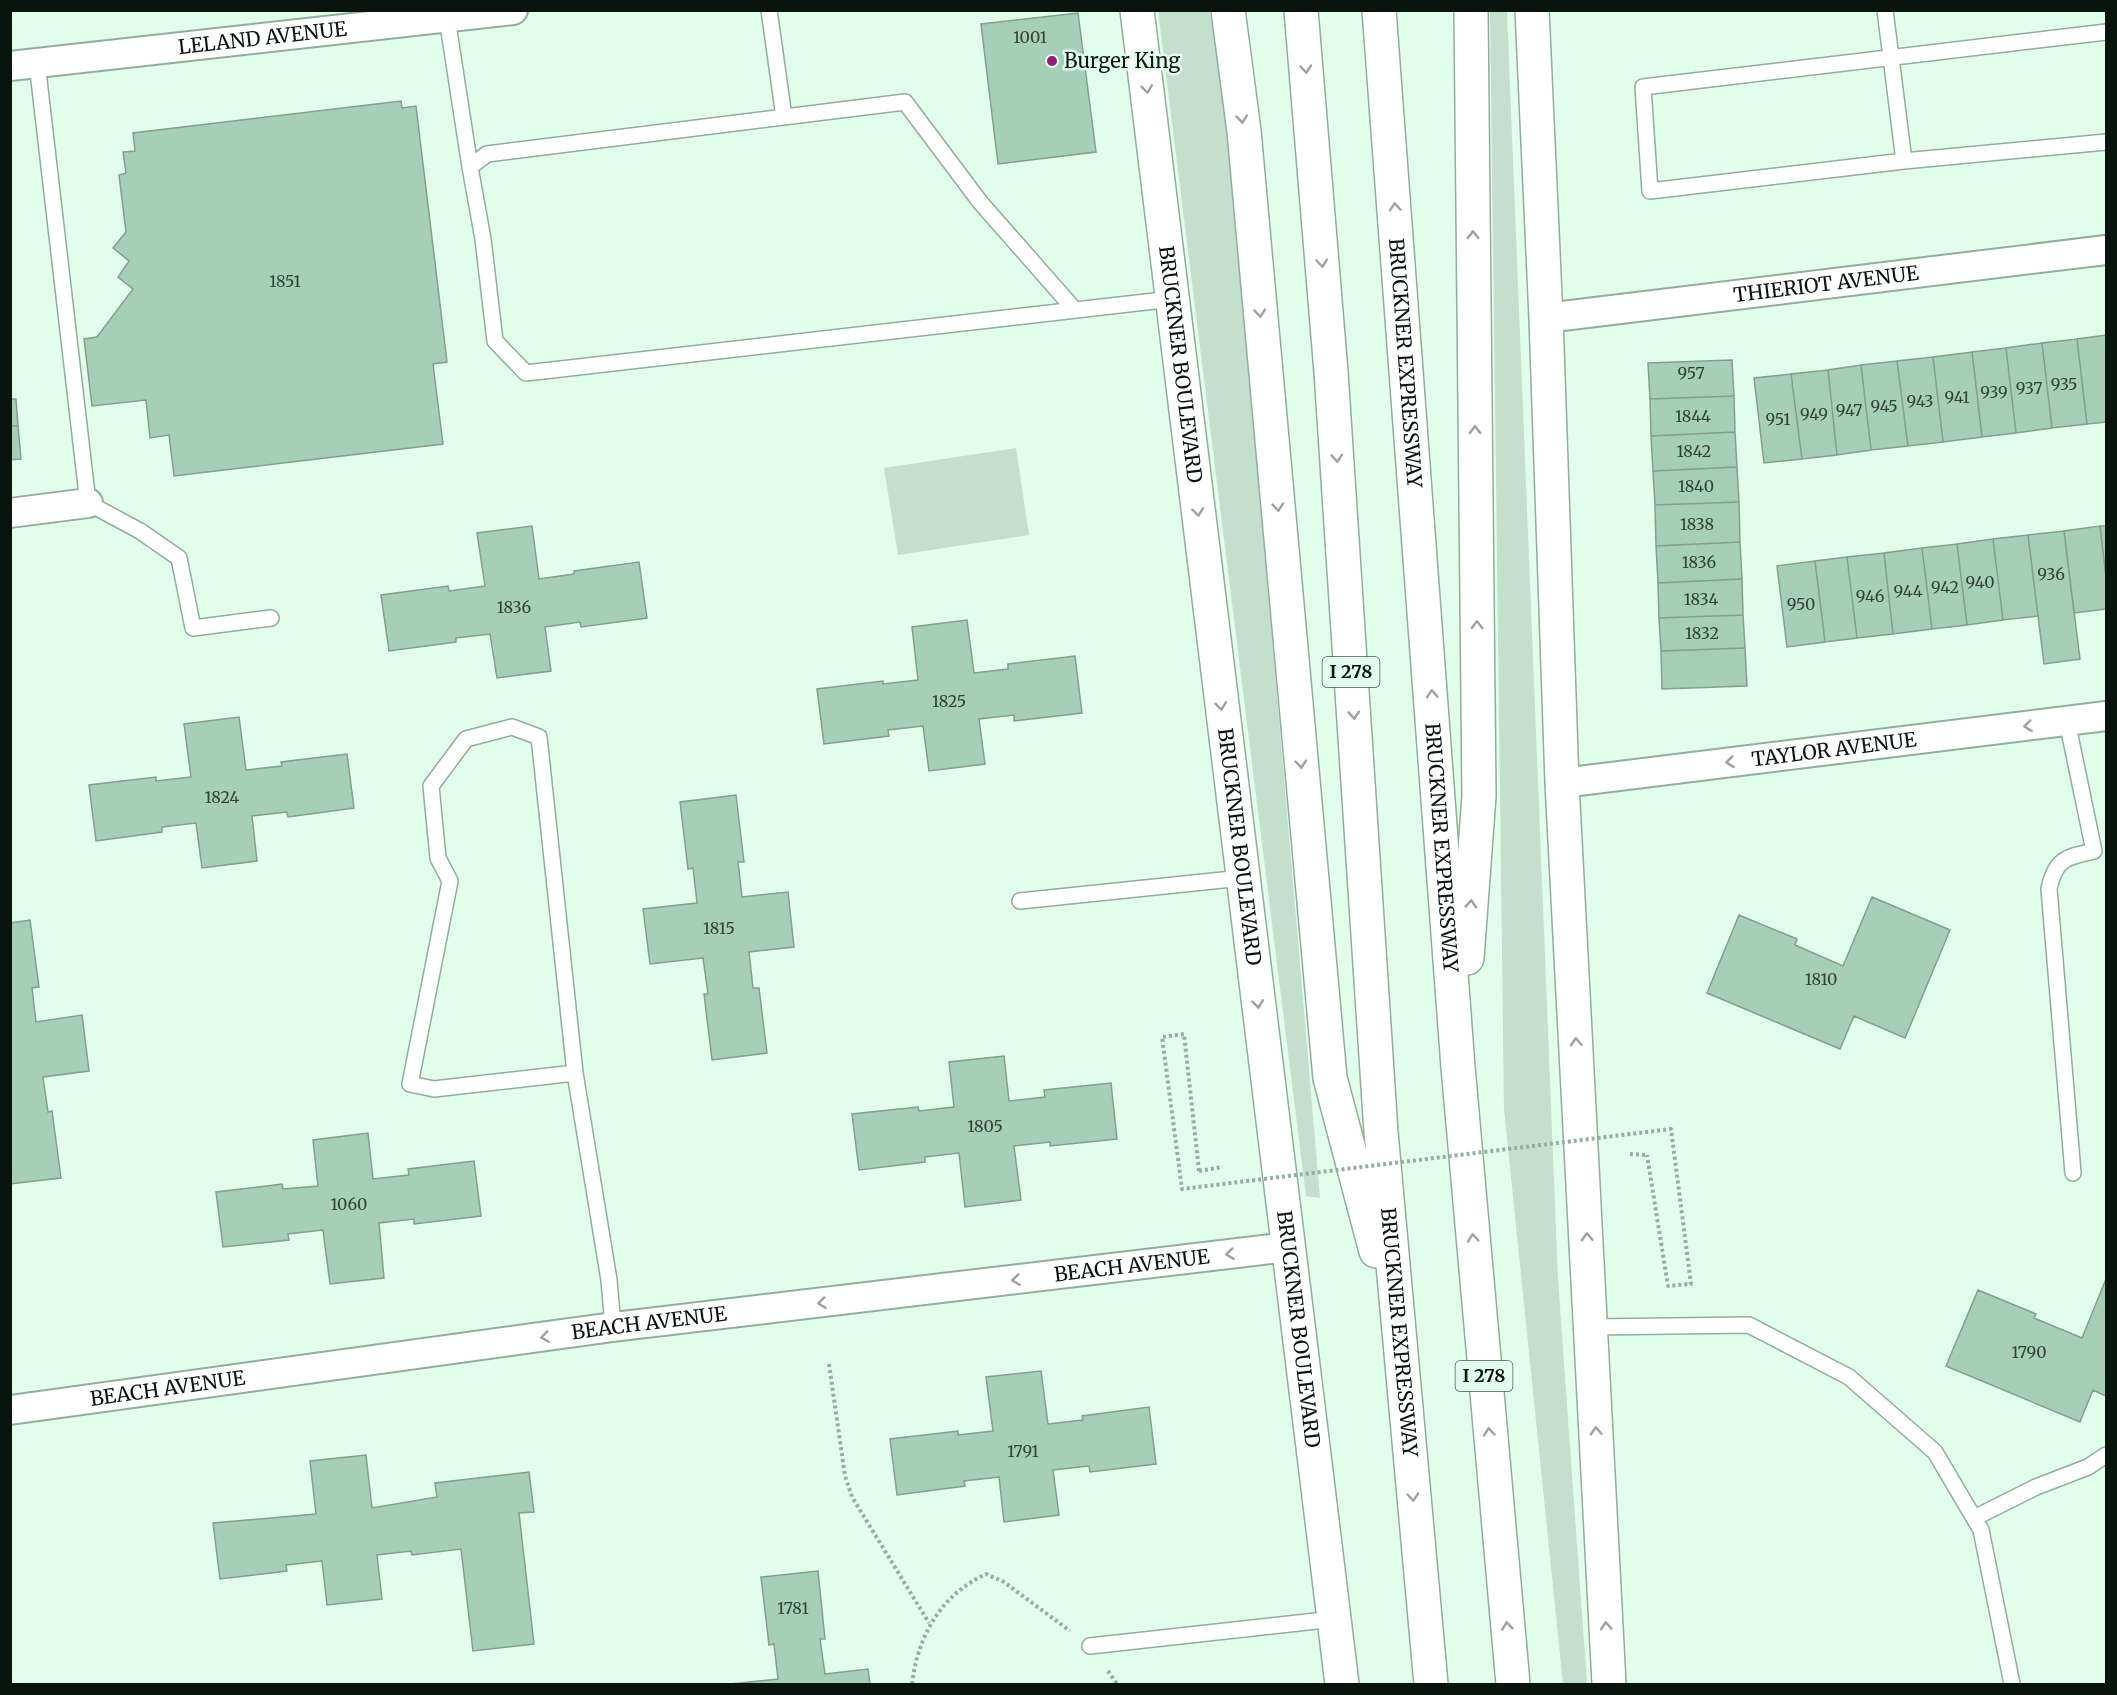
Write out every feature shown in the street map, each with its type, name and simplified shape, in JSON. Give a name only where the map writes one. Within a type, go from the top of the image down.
[{"type":"main road","name":"BRUCKNER BOULEVARD","points":[[1137,10],[1342,1684]]},
{"type":"main road","points":[[1228,10],[1244,131],[1330,1078],[1398,1334]]},
{"type":"main road","name":"BRUCKNER EXPRESSWAY","points":[[1301,10],[1331,372],[1381,1132],[1431,1684]]},
{"type":"main road","name":"BRUCKNER EXPRESSWAY","points":[[1379,10],[1458,1067],[1513,1684]]},
{"type":"main road","points":[[1458,1067],[1479,796],[1471,10]]},
{"type":"main road","points":[[1532,10],[1546,318],[1562,783],[1609,1684]]},
{"type":"street","name":"LELAND AVENUE","points":[[24,65],[513,10]]},
{"type":"street","name":"THIERIOT AVENUE","points":[[1546,318],[2106,250]]},
{"type":"street","points":[[10,513],[88,503]]},
{"type":"street","name":"TAYLOR AVENUE","points":[[1562,783],[2106,716]]},
{"type":"street","name":"BEACH AVENUE","points":[[10,1410],[613,1328],[1288,1247]]},
{"type":"lane","points":[[769,10],[784,117]]},
{"type":"lane","points":[[1885,10],[1904,161]]},
{"type":"lane","points":[[447,18],[483,239],[495,341],[526,373],[1172,299]]},
{"type":"lane","points":[[2106,32],[1643,87],[1650,191],[1904,161],[2106,142]]},
{"type":"lane","points":[[24,65],[88,503],[140,531],[179,558],[193,628],[271,618]]},
{"type":"lane","points":[[470,167],[487,154],[905,102],[980,202],[1074,309]]},
{"type":"lane","points":[[2067,721],[2100,851],[2069,856],[2053,870],[2049,889],[2073,1173]]},
{"type":"lane","points":[[575,1073],[434,1089],[410,1084],[450,881],[438,858],[431,786],[466,739],[512,727],[539,736],[575,1073],[609,1280],[613,1328]]},
{"type":"lane","points":[[1020,901],[1242,878]]},
{"type":"lane","points":[[1592,1327],[1749,1325],[1849,1377],[1935,1452],[1981,1530],[2012,1684]]},
{"type":"lane","points":[[1974,1518],[2036,1487],[2088,1467],[2106,1455]]},
{"type":"lane","points":[[1090,1646],[1334,1619]]},
{"type":"path","points":[[1223,1167],[1198,1171],[1184,1034],[1162,1037],[1182,1190],[1671,1129],[1691,1284],[1668,1286],[1647,1155],[1630,1155]]},
{"type":"path","points":[[829,1364],[845,1476],[852,1497],[929,1623]]},
{"type":"path","points":[[912,1684],[929,1623],[964,1584],[986,1574],[1004,1582],[1090,1646],[1117,1684]]},
{"type":"green space","points":[[1158,11],[1209,11],[1223,64],[1320,1198],[1306,1196]]},
{"type":"green space","points":[[1490,11],[1507,11],[1558,1279],[1587,1684],[1563,1684],[1504,1109]]},
{"type":"green space","points":[[1016,448],[1029,535],[898,555],[884,468]]},
{"type":"building","points":[[1078,13],[1096,152],[998,164],[981,24]]},
{"type":"building","points":[[401,101],[402,108],[416,106],[447,362],[433,364],[443,444],[174,476],[169,435],[150,438],[146,400],[92,406],[84,339],[97,337],[133,289],[118,277],[129,261],[113,248],[126,232],[119,175],[126,173],[123,152],[135,151],[133,133]]},
{"type":"building","points":[[2106,335],[2106,422],[2087,424],[2077,339]]},
{"type":"building","points":[[2077,339],[2087,424],[2052,428],[2042,343]]},
{"type":"building","points":[[2042,343],[2052,428],[2016,433],[2006,348]]},
{"type":"building","points":[[2006,348],[2016,433],[1982,437],[1972,352]]},
{"type":"building","points":[[1972,352],[1982,437],[1943,442],[1933,357]]},
{"type":"building","points":[[1933,357],[1943,442],[1908,446],[1897,361]]},
{"type":"building","points":[[1732,360],[1734,396],[1650,399],[1648,363]]},
{"type":"building","points":[[1897,361],[1908,446],[1871,450],[1861,365]]},
{"type":"building","points":[[1861,365],[1871,450],[1837,455],[1828,370]]},
{"type":"building","points":[[1828,370],[1837,455],[1802,459],[1791,374]]},
{"type":"building","points":[[1791,374],[1802,459],[1764,463],[1754,378]]},
{"type":"building","points":[[1734,396],[1735,432],[1651,436],[1650,399]]},
{"type":"building","points":[[10,399],[16,399],[18,426],[10,426]]},
{"type":"building","points":[[10,426],[18,426],[21,459],[10,460]]},
{"type":"building","points":[[1735,432],[1737,467],[1653,471],[1651,436]]},
{"type":"building","points":[[1737,467],[1739,502],[1655,505],[1653,471]]},
{"type":"building","points":[[1739,502],[1740,542],[1656,546],[1655,505]]},
{"type":"building","points":[[532,526],[539,579],[574,574],[574,571],[639,562],[647,618],[581,627],[580,622],[545,627],[551,671],[497,678],[490,634],[456,638],[456,642],[389,651],[381,595],[448,586],[449,591],[485,586],[477,533]]},
{"type":"building","points":[[2100,526],[2106,526],[2106,577]]},
{"type":"building","points":[[2100,526],[2106,577],[2106,609],[2074,613],[2064,531]]},
{"type":"building","points":[[2064,531],[2080,659],[2044,664],[2028,535]]},
{"type":"building","points":[[2028,535],[2038,616],[2003,620],[1993,539]]},
{"type":"building","points":[[1993,539],[2003,620],[1967,625],[1957,544]]},
{"type":"building","points":[[1740,542],[1742,579],[1658,583],[1656,546]]},
{"type":"building","points":[[1957,544],[1967,625],[1932,629],[1922,548]]},
{"type":"building","points":[[1922,548],[1932,629],[1893,634],[1884,553]]},
{"type":"building","points":[[1884,553],[1893,634],[1857,638],[1847,557]]},
{"type":"building","points":[[1847,557],[1857,638],[1825,642],[1815,561]]},
{"type":"building","points":[[1815,561],[1825,642],[1787,647],[1777,566]]},
{"type":"building","points":[[1742,579],[1743,615],[1659,618],[1658,583]]},
{"type":"building","points":[[1743,615],[1745,648],[1661,651],[1659,618]]},
{"type":"building","points":[[967,620],[974,673],[1008,669],[1008,664],[1075,656],[1082,713],[1014,721],[1014,715],[979,719],[985,764],[929,771],[923,726],[888,730],[889,736],[824,744],[817,689],[883,681],[883,684],[918,680],[912,627]]},
{"type":"building","points":[[1745,648],[1747,686],[1662,689],[1661,651]]},
{"type":"building","points":[[239,717],[246,770],[282,766],[281,762],[347,754],[354,808],[288,817],[287,812],[252,816],[257,861],[202,868],[196,823],[162,827],[162,832],[96,841],[89,785],[156,777],[156,781],[191,777],[184,724]]},
{"type":"building","points":[[736,795],[744,862],[738,862],[742,897],[788,892],[794,947],[749,952],[753,988],[759,988],[767,1053],[712,1060],[704,994],[708,994],[703,958],[650,964],[643,909],[697,903],[693,868],[688,869],[680,802]]},
{"type":"building","points":[[1872,897],[1950,930],[1905,1038],[1854,1016],[1840,1049],[1707,993],[1739,915],[1797,939],[1795,945],[1843,966]]},
{"type":"building","points":[[30,920],[39,987],[32,988],[36,1022],[82,1015],[89,1071],[43,1077],[48,1112],[52,1111],[61,1178],[10,1184],[10,923]]},
{"type":"building","points":[[1004,1056],[1009,1101],[1045,1097],[1044,1090],[1111,1083],[1117,1139],[1050,1146],[1050,1142],[1014,1146],[1021,1200],[965,1207],[959,1153],[925,1157],[925,1162],[859,1170],[852,1114],[918,1107],[919,1111],[954,1107],[949,1062]]},
{"type":"building","points":[[368,1133],[373,1179],[409,1175],[408,1169],[474,1161],[481,1216],[414,1224],[414,1219],[379,1223],[384,1278],[330,1284],[323,1230],[288,1234],[289,1240],[223,1247],[216,1192],[282,1184],[283,1189],[318,1186],[313,1140]]},
{"type":"building","points":[[2106,1279],[2106,1396],[2093,1390],[2080,1422],[1946,1366],[1978,1290],[2036,1314],[2034,1318],[2082,1338]]},
{"type":"building","points":[[1041,1371],[1048,1424],[1083,1420],[1082,1416],[1149,1407],[1156,1464],[1090,1472],[1089,1466],[1053,1470],[1059,1515],[1004,1522],[999,1477],[964,1481],[965,1486],[897,1495],[890,1439],[958,1431],[958,1435],[993,1431],[986,1377]]},
{"type":"building","points":[[366,1455],[372,1508],[437,1497],[435,1483],[529,1472],[534,1512],[519,1513],[534,1644],[473,1651],[461,1549],[412,1555],[411,1551],[377,1555],[382,1599],[327,1605],[322,1561],[286,1565],[287,1571],[220,1579],[213,1523],[316,1514],[310,1461]]},
{"type":"building","points":[[818,1571],[825,1639],[820,1639],[825,1674],[868,1669],[870,1684],[730,1684],[778,1679],[774,1644],[769,1645],[761,1577]]},
{"type":"place","name":"Burger King","points":[[1052,61]]}]
